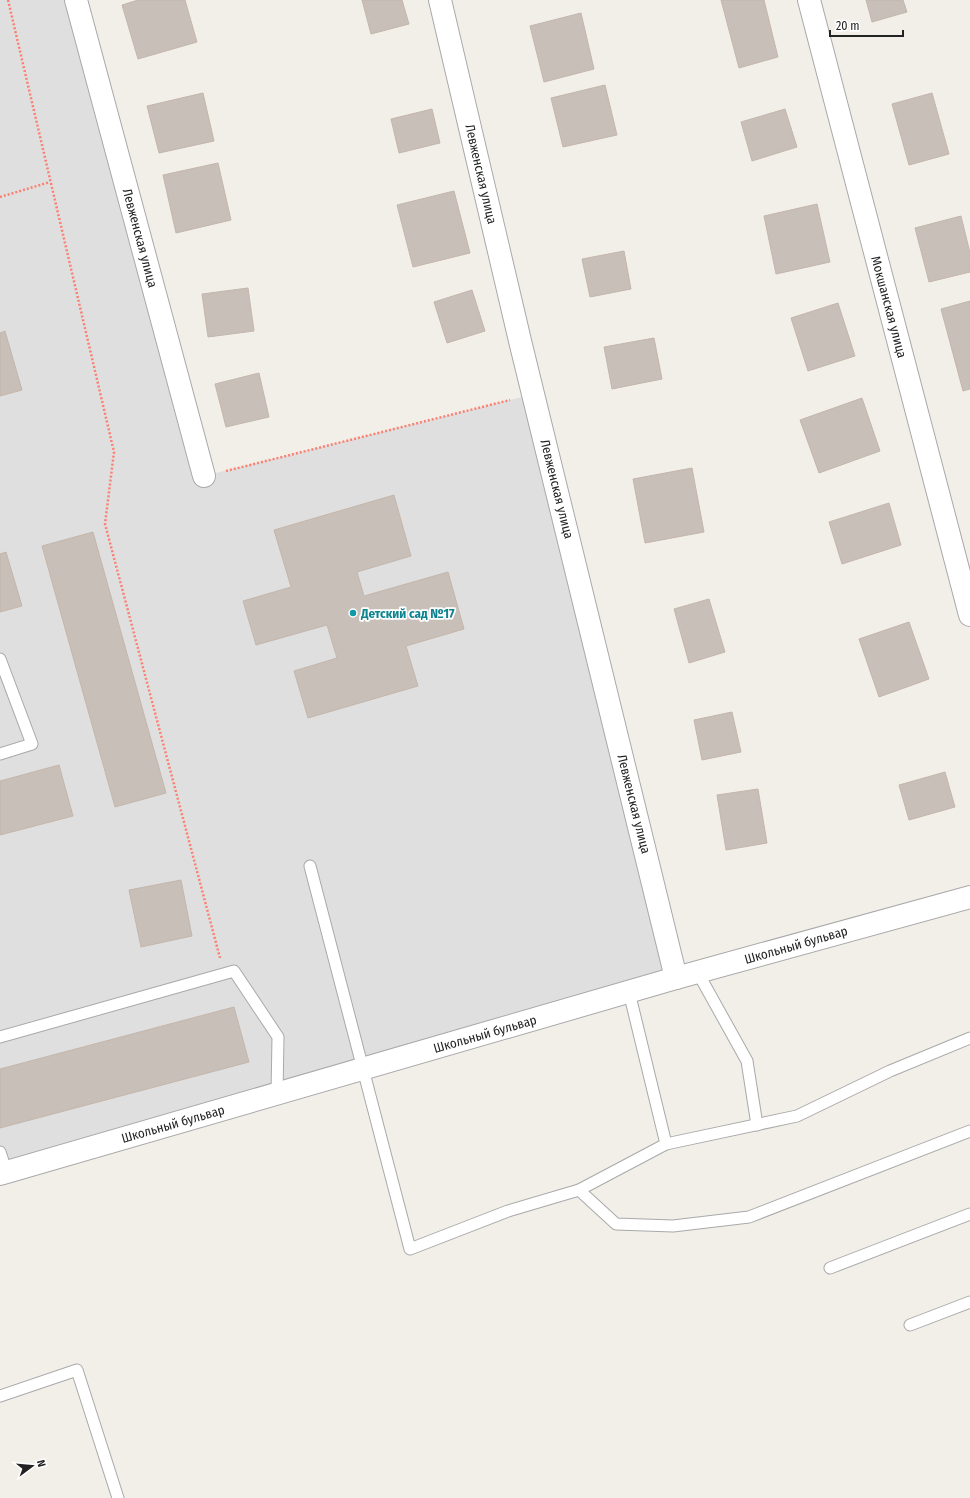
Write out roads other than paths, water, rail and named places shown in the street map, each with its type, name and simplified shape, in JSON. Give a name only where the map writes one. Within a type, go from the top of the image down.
[{"type":"street","name":"Левженская улица","points":[[76,0],[204,476]]},
{"type":"street","name":"Левженская улица","points":[[440,0],[676,978]]},
{"type":"street","name":"Мокшанская улица","points":[[809,0],[970,615]]},
{"type":"street","name":"Школьный бульвар","points":[[3,1174],[676,978],[970,897]]},
{"type":"lane","points":[[0,659],[32,744],[0,754]]},
{"type":"lane","points":[[310,866],[410,1249],[508,1211],[579,1190],[666,1144],[798,1116],[890,1071],[970,1038]]},
{"type":"lane","points":[[0,1037],[234,971],[278,1037],[277,1094]]},
{"type":"lane","points":[[698,972],[747,1061],[757,1125]]},
{"type":"lane","points":[[629,992],[666,1144]]},
{"type":"lane","points":[[579,1190],[616,1224],[673,1226],[749,1217],[970,1131]]},
{"type":"lane","points":[[0,1152],[3,1174]]},
{"type":"lane","points":[[830,1268],[970,1214]]},
{"type":"lane","points":[[910,1325],[970,1302]]},
{"type":"lane","points":[[0,1396],[77,1370],[118,1498]]},
{"type":"place","name":"Детский сад №17","points":[[353,613]]}]
